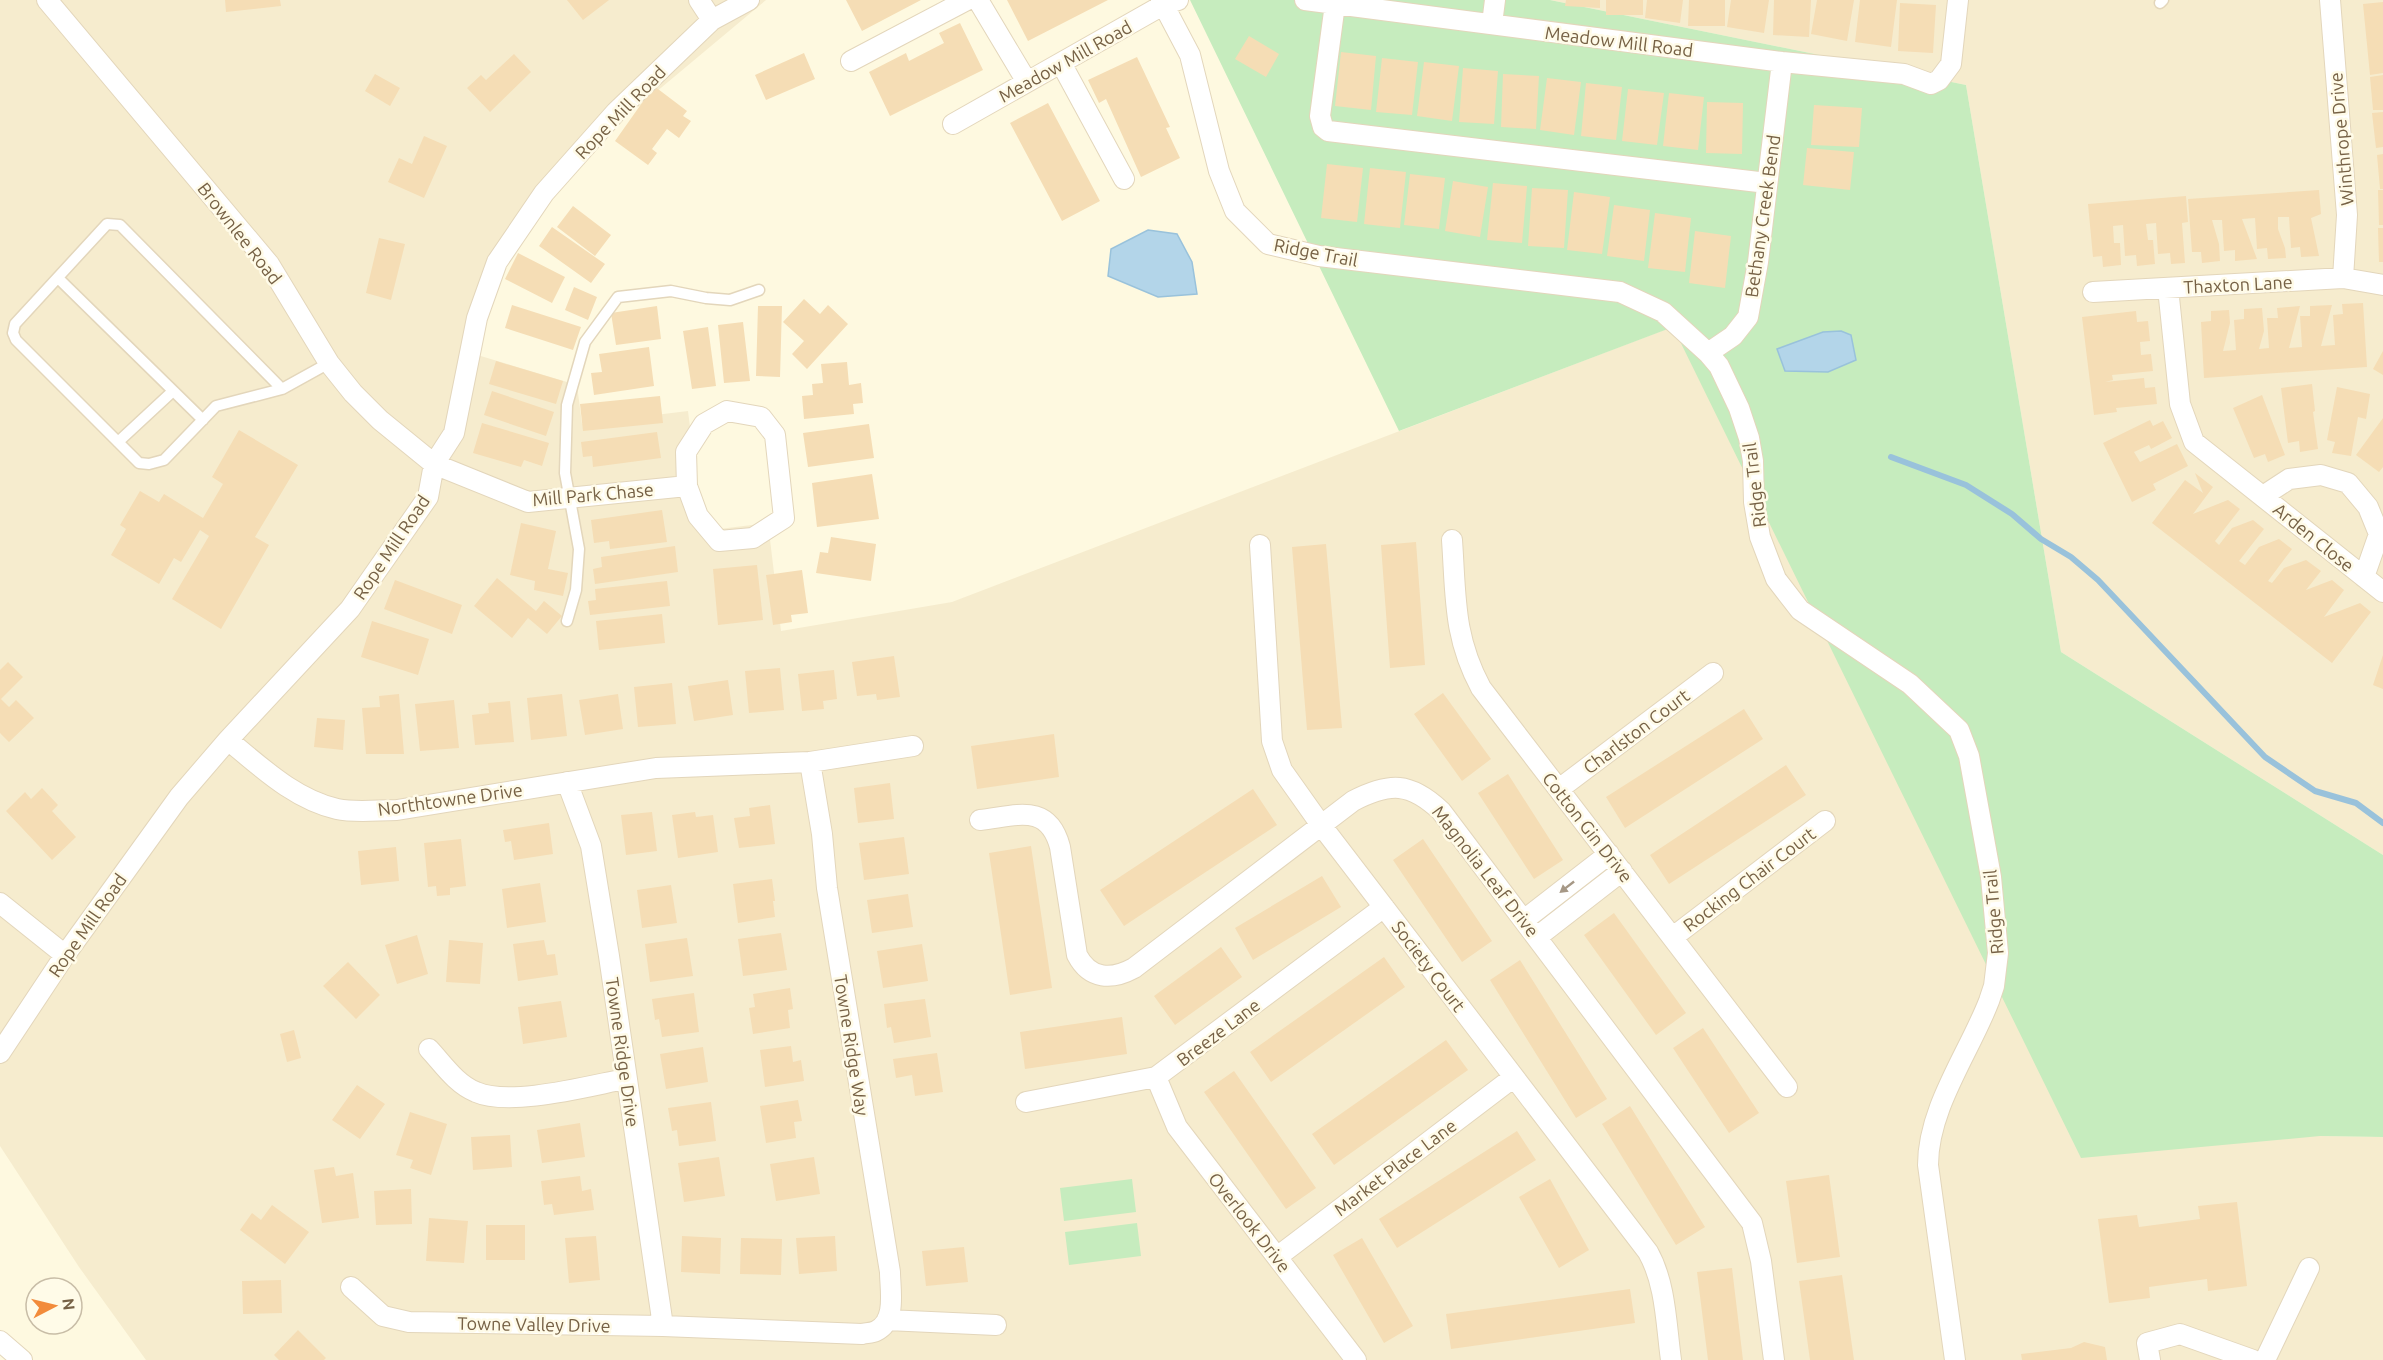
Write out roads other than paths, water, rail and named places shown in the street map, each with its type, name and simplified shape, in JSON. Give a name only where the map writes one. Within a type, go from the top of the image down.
[{"type":"street","name":"Brownlee Road","points":[[47,0],[269,264],[329,363],[353,393],[380,420],[434,464]]},
{"type":"street","points":[[699,0],[712,20]]},
{"type":"street","name":"Rope Mill Road","points":[[0,1053],[65,955],[179,797],[228,740],[350,609],[428,497],[434,464],[454,433],[477,318],[497,262],[544,193],[616,112],[712,20],[749,0]]},
{"type":"street","points":[[851,61],[967,0]]},
{"type":"street","points":[[978,0],[1027,82]]},
{"type":"street","name":"Meadow Mill Road","points":[[1305,0],[1782,62],[1904,74],[1931,84],[1939,80],[1951,64],[1958,0]]},
{"type":"street","points":[[1492,24],[1495,0]]},
{"type":"street","name":"Winthrope Drive","points":[[2330,0],[2347,215],[2343,278]]},
{"type":"street","name":"Meadow Mill Road","points":[[953,124],[1167,2]]},
{"type":"street","name":"Ridge Trail","points":[[1167,2],[1190,55],[1219,171],[1235,211],[1268,244],[1319,256],[1620,292],[1663,312],[1708,353],[1719,366],[1728,384],[1749,438],[1753,460],[1754,502],[1760,537],[1776,579],[1800,610],[1910,684],[1942,711],[1959,730],[1969,756],[1991,878],[1998,953],[1994,986],[1989,1001],[1934,1124],[1928,1147],[1928,1165],[1955,1360]]},
{"type":"street","points":[[1335,4],[1320,116],[1323,127],[1328,131],[1767,183]]},
{"type":"street","name":"Bethany Creek Bend","points":[[1708,353],[1733,336],[1748,317],[1758,262],[1782,62]]},
{"type":"street","points":[[1061,63],[1124,179]]},
{"type":"street","name":"Thaxton Lane","points":[[2092,292],[2343,278],[2383,285]]},
{"type":"street","name":"Arden Close","points":[[2168,288],[2180,405],[2194,441],[2383,592]]},
{"type":"street","points":[[727,411],[761,417],[775,435],[783,518],[753,538],[719,541],[698,516],[687,486],[686,452],[704,424],[727,411]]},
{"type":"street","name":"Mill Park Chase","points":[[434,464],[528,502],[687,486]]},
{"type":"street","name":"Arden Close","points":[[2263,496],[2289,479],[2321,475],[2348,483],[2368,507],[2379,534],[2364,577]]},
{"type":"street","name":"Cotton Gin Drive","points":[[1452,540],[1459,634],[1469,666],[1481,688],[1787,1087]]},
{"type":"street","name":"Society Court","points":[[1260,545],[1272,741],[1282,770],[1321,825],[1648,1252],[1656,1266],[1660,1281],[1667,1360]]},
{"type":"street","name":"Charlston Court","points":[[1559,789],[1713,673]]},
{"type":"street","name":"Northtowne Drive","points":[[228,740],[281,783],[310,801],[338,809],[357,811],[397,810],[656,768],[810,762]]},
{"type":"street","points":[[810,762],[913,746]]},
{"type":"street","name":"Towne Ridge Way","points":[[810,762],[822,834],[829,900],[890,1272],[891,1310],[887,1320]]},
{"type":"street","name":"Towne Ridge Drive","points":[[567,782],[591,846],[663,1326]]},
{"type":"street","name":"Magnolia Leaf Drive","points":[[980,820],[1029,814],[1038,816],[1056,833],[1077,955],[1084,967],[1105,976],[1120,975],[1134,968],[1353,801],[1370,792],[1399,787],[1425,796],[1441,811],[1752,1223],[1761,1261],[1774,1360]]},
{"type":"street","name":"Rocking Chair Court","points":[[1673,938],[1826,821]]},
{"type":"street","points":[[1524,920],[1609,854]]},
{"type":"street","points":[[1537,937],[1622,871]]},
{"type":"street","points":[[0,903],[65,955]]},
{"type":"street","name":"Breeze Lane","points":[[1026,1102],[1156,1077],[1384,907]]},
{"type":"street","points":[[429,1049],[460,1083],[476,1092],[493,1097],[552,1092],[625,1079]]},
{"type":"street","name":"Overlook Drive","points":[[1156,1077],[1177,1127],[1356,1360]]},
{"type":"street","name":"Market Place Lane","points":[[1277,1257],[1514,1077]]},
{"type":"street","points":[[2265,1360],[2309,1268]]},
{"type":"street","name":"Towne Valley Drive","points":[[351,1287],[383,1316],[409,1322],[663,1326],[862,1334],[877,1331],[887,1320]]},
{"type":"street","points":[[887,1320],[996,1325]]},
{"type":"street","points":[[2150,1360],[2147,1343],[2181,1334],[2253,1360]]},
{"type":"street","points":[[0,1341],[22,1360]]},
{"type":"lane","points":[[282,389],[120,225],[107,224],[15,324],[13,333],[16,340],[139,464],[164,460],[216,406],[282,389],[329,363]]},
{"type":"lane","points":[[58,278],[203,420]]},
{"type":"lane","points":[[567,621],[576,590],[579,549],[565,473],[567,405],[585,342],[618,297],[671,291],[730,300],[759,290]]},
{"type":"lane","points":[[118,442],[173,391]]},
{"type":"water","points":[[1148,230],[1177,234],[1192,262],[1197,294],[1158,297],[1108,276],[1111,249]]},
{"type":"water","points":[[1841,331],[1851,335],[1856,360],[1828,372],[1785,371],[1777,349],[1823,332]]},
{"type":"waterway","points":[[1891,457],[1966,485],[2012,514],[2041,539],[2071,557],[2098,580],[2265,757],[2315,791],[2356,803],[2383,823]]}]
